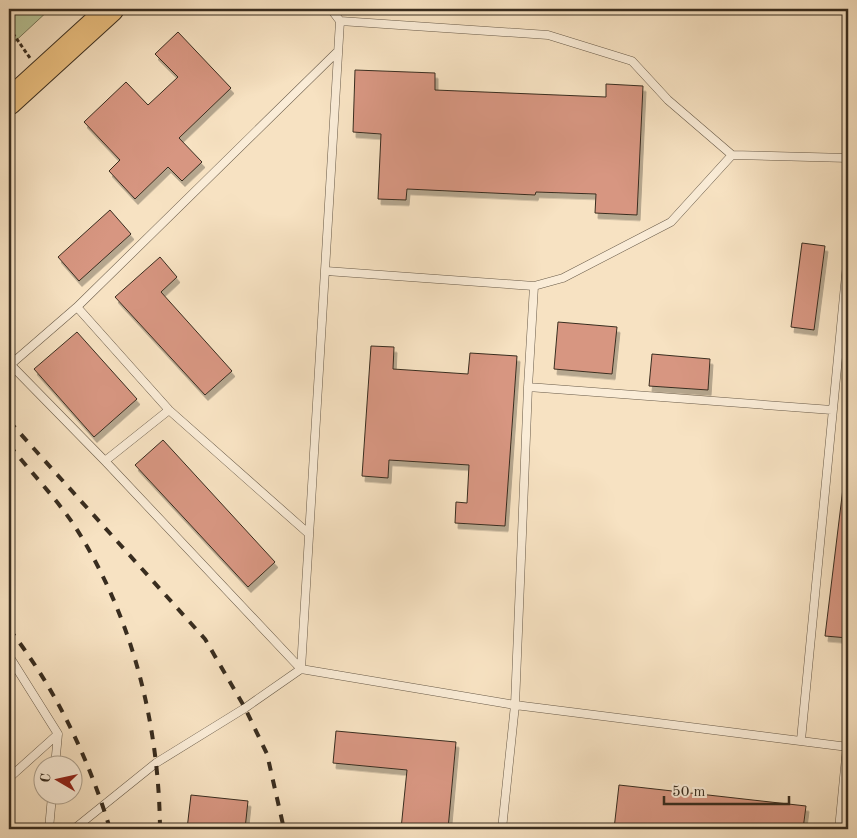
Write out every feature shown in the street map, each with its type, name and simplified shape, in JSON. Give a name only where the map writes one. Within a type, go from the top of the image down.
[{"type":"main road","points":[[9,102],[111,9]]},
{"type":"lane","points":[[301,669],[326,270],[336,53],[340,21],[331,9]]},
{"type":"lane","points":[[340,21],[548,36],[632,61],[668,100],[732,155],[848,158]]},
{"type":"lane","points":[[336,53],[77,307],[10,364],[105,461],[301,669],[515,705],[848,747],[839,829]]},
{"type":"lane","points":[[326,270],[534,286],[564,278],[671,222],[732,155]]},
{"type":"lane","points":[[801,740],[848,254]]},
{"type":"lane","points":[[502,829],[515,705],[534,286]]},
{"type":"lane","points":[[77,307],[169,410],[309,534]]},
{"type":"lane","points":[[528,387],[832,410]]},
{"type":"lane","points":[[105,461],[169,410]]},
{"type":"lane","points":[[9,656],[58,734],[56,756]]},
{"type":"lane","points":[[74,829],[156,763],[245,708],[301,669]]},
{"type":"lane","points":[[9,778],[58,734]]},
{"type":"lane","points":[[49,829],[51,806]]},
{"type":"path","points":[[9,28],[41,72]]},
{"type":"green space","points":[[9,9],[50,9],[9,47]]},
{"type":"building","points":[[178,32],[231,88],[179,138],[202,162],[182,181],[168,167],[135,199],[109,171],[120,160],[84,122],[126,82],[148,105],[178,77],[155,54]]},
{"type":"building","points":[[355,70],[435,73],[435,90],[606,97],[606,84],[643,86],[637,215],[595,213],[596,194],[536,192],[535,195],[407,189],[406,200],[378,199],[381,134],[353,132]]},
{"type":"building","points":[[110,210],[131,234],[79,281],[58,257]]},
{"type":"building","points":[[802,243],[825,246],[814,330],[791,327]]},
{"type":"building","points":[[160,257],[177,277],[161,292],[232,371],[205,395],[115,297]]},
{"type":"building","points":[[558,322],[617,327],[612,374],[554,369]]},
{"type":"building","points":[[77,332],[137,399],[94,437],[34,369]]},
{"type":"building","points":[[371,346],[394,347],[393,369],[468,374],[470,353],[517,356],[505,526],[455,523],[456,502],[467,503],[469,465],[389,460],[388,478],[362,476]]},
{"type":"building","points":[[652,354],[710,359],[708,390],[649,386]]},
{"type":"building","points":[[163,440],[275,562],[248,587],[135,465]]},
{"type":"building","points":[[848,447],[848,638],[825,636]]},
{"type":"building","points":[[336,731],[456,742],[448,829],[401,829],[407,770],[333,763]]},
{"type":"building","points":[[619,785],[806,806],[803,829],[614,829]]},
{"type":"building","points":[[191,795],[248,801],[245,829],[187,829]]},
{"type":"railway","points":[[9,421],[205,639],[245,708],[267,754],[284,829]]},
{"type":"railway","points":[[9,445],[51,494],[74,525],[112,596],[126,633],[148,710],[154,749],[160,829]]},
{"type":"railway","points":[[9,629],[26,651],[69,724],[92,776],[110,829]]}]
